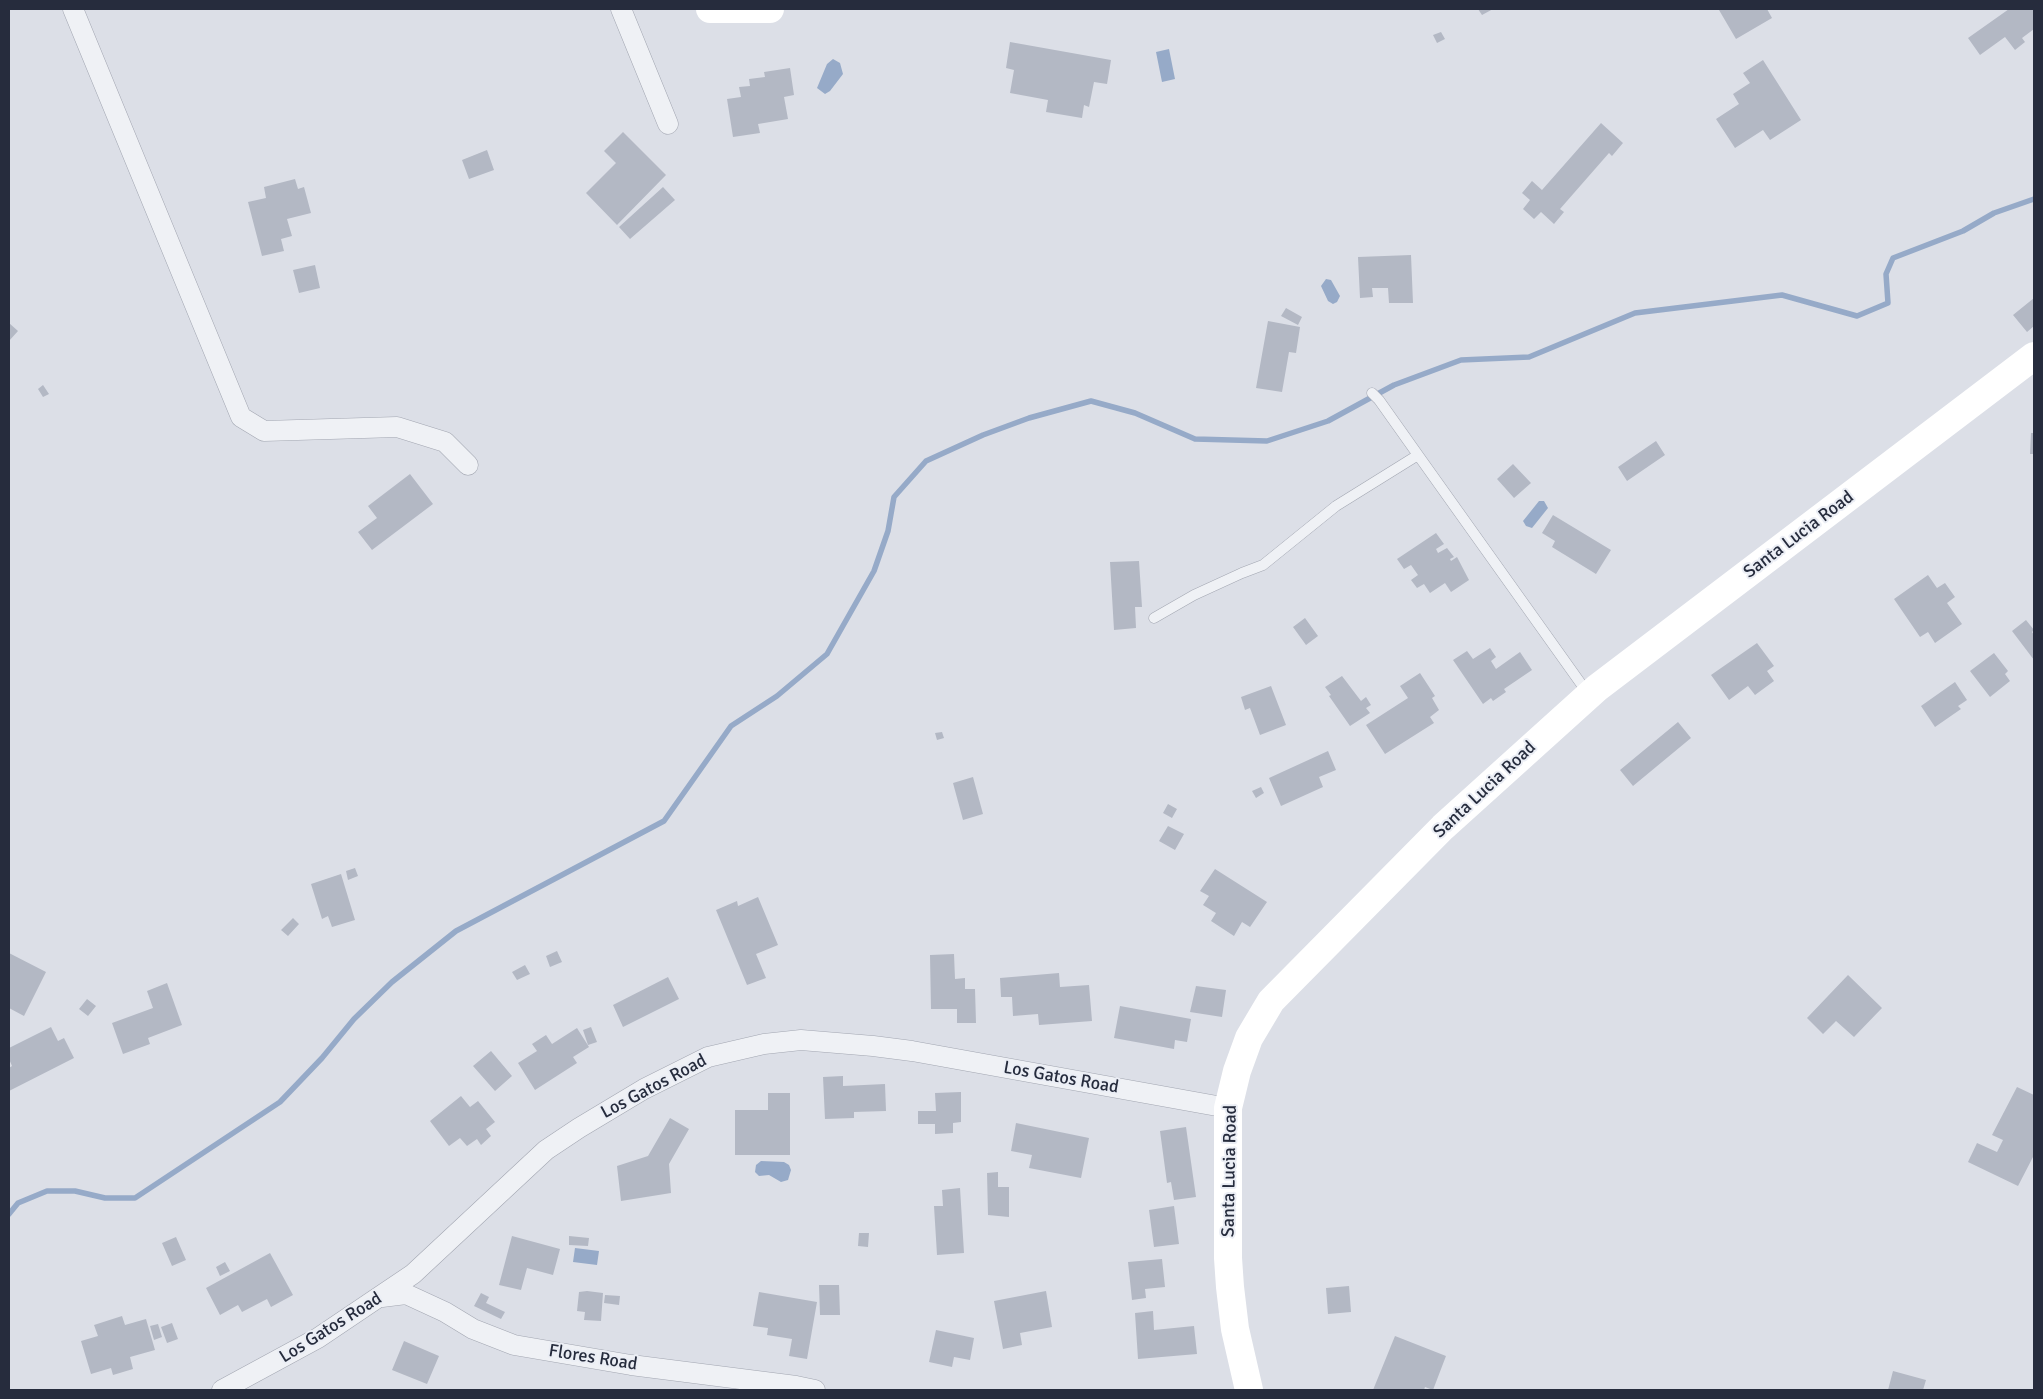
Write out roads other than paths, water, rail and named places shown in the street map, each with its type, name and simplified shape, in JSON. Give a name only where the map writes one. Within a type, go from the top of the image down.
[{"type":"street","points":[[73,9],[241,417],[264,431],[397,427],[445,442],[468,465]]},
{"type":"street","points":[[621,9],[668,124]]},
{"type":"street","points":[[710,9],[770,9]]},
{"type":"street","name":"Santa Lucia Road","points":[[1249,1390],[1235,1329],[1230,1287],[1228,1108],[1237,1071],[1248,1038],[1271,1001],[1443,827],[1589,695],[2034,356]]},
{"type":"street","name":"Los Gatos Road","points":[[222,1390],[318,1338],[413,1274],[546,1150],[579,1128],[681,1069],[708,1057],[764,1044],[801,1040],[912,1050],[1228,1108]]},
{"type":"street","name":"Flores Road","points":[[382,1296],[406,1294],[445,1312],[473,1329],[514,1345],[631,1365],[815,1390]]},
{"type":"lane","points":[[1372,393],[1379,400],[1589,695]]},
{"type":"lane","points":[[1154,618],[1194,596],[1263,565],[1336,506],[1418,455]]},
{"type":"water","points":[[1169,49],[1175,79],[1162,82],[1156,52]]},
{"type":"water","points":[[833,59],[840,63],[843,74],[830,91],[825,94],[817,88],[827,64]]},
{"type":"water","points":[[1326,279],[1331,280],[1340,296],[1337,302],[1333,304],[1328,301],[1321,286]]},
{"type":"water","points":[[1539,501],[1544,501],[1548,508],[1532,528],[1526,526],[1523,521]]},
{"type":"water","points":[[761,1161],[784,1162],[789,1165],[791,1170],[788,1180],[781,1182],[769,1175],[759,1176],[755,1172],[756,1165]]},
{"type":"water","points":[[575,1248],[599,1251],[597,1265],[573,1262]]},
{"type":"waterway","points":[[9,1214],[18,1203],[47,1191],[75,1191],[105,1198],[135,1198],[280,1102],[322,1058],[354,1019],[392,982],[456,931],[664,821],[731,726],[777,696],[827,654],[874,571],[888,531],[894,497],[926,461],[983,435],[1029,418],[1091,401],[1135,413],[1195,439],[1267,441],[1328,421],[1394,385],[1461,360],[1529,357],[1635,313],[1782,295],[1857,316],[1888,303],[1886,274],[1893,258],[1963,231],[1994,213],[2034,199]]}]
